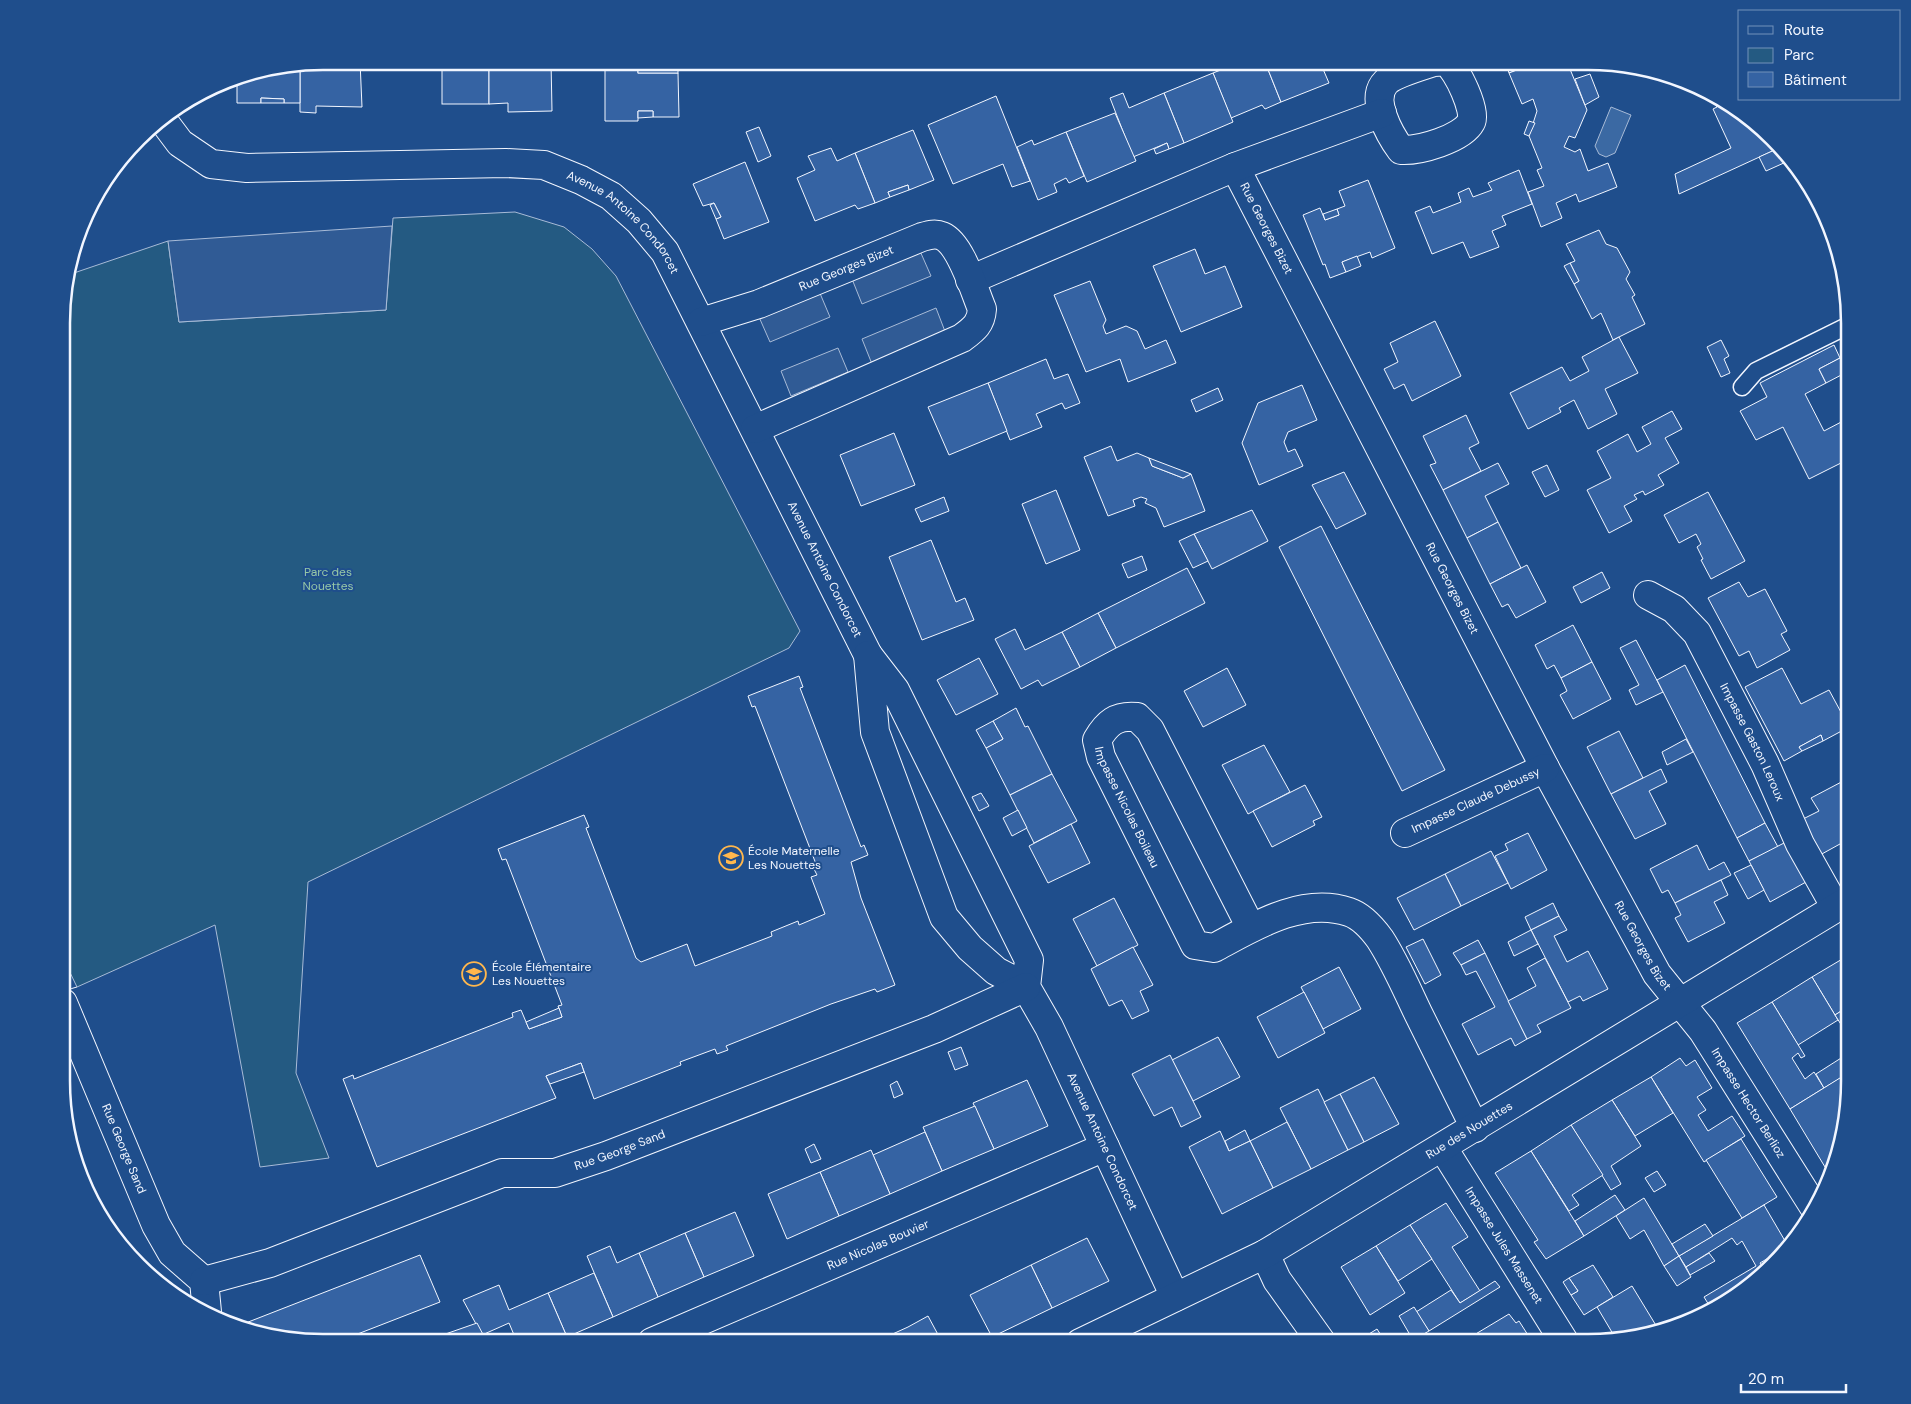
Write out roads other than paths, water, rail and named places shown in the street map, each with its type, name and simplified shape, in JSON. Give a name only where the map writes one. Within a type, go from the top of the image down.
[{"type":"street","points":[[1414,70],[1387,81],[1381,91],[1380,104],[1382,113],[1401,150],[1415,151],[1462,133],[1472,121],[1472,110],[1455,70]]},
{"type":"street","name":"Rue Georges Bizet","points":[[970,280],[1235,167],[1382,113]]},
{"type":"street","name":"Avenue Antoine Condorcet","points":[[166,124],[180,143],[210,164],[247,168],[506,163],[544,165],[581,180],[611,196],[639,221],[665,252],[868,654],[895,690],[1029,960],[1026,987]]},
{"type":"street","name":"Rue Georges Bizet","points":[[1235,167],[1545,768],[1657,974],[1678,1002]]},
{"type":"street","name":"Rue Georges Bizet","points":[[700,322],[759,304],[922,237],[934,234],[951,243],[958,253],[982,308],[982,318],[976,327],[962,338],[754,429]]},
{"type":"street","name":"Impasse Gaston Leroux","points":[[1648,594],[1674,609],[1697,633],[1765,764],[1800,844],[1841,901]]},
{"type":"street","name":"Avenue Antoine Condorcet","points":[[868,654],[875,732],[944,917],[970,948],[996,971],[1026,987],[1049,1027],[1175,1297]]},
{"type":"street","name":"Impasse Nicolas Boileau","points":[[1251,928],[1150,730],[1137,716],[1123,716],[1106,726],[1097,740],[1101,757],[1196,944],[1214,948],[1251,928],[1286,913],[1323,907],[1349,912],[1366,923],[1379,938],[1399,974],[1476,1128]]},
{"type":"street","name":"Impasse Claude Debussy","points":[[1405,833],[1545,768]]},
{"type":"street","name":"Rue des Nouettes","points":[[1097,1334],[1265,1254],[1444,1148],[1678,1002],[1841,905]]},
{"type":"street","name":"Rue George Sand","points":[[70,1017],[156,1225],[172,1252],[204,1281],[270,1263],[502,1173],[555,1174],[606,1156],[934,1029],[1026,987]]},
{"type":"street","name":"Impasse Hector Berlioz","points":[[1678,1002],[1702,1031],[1810,1201]]},
{"type":"street","name":"Rue Nicolas Bouvier","points":[[671,1334],[1105,1147]]},
{"type":"street","name":"Impasse Jules Massenet","points":[[1444,1148],[1559,1334]]},
{"type":"street","points":[[1265,1254],[1276,1280],[1315,1334]]},
{"type":"street","points":[[204,1281],[206,1306]]},
{"type":"lane","points":[[1742,387],[1756,371],[1841,329]]},
{"type":"place","name":"École Maternelle Les Nouettes","points":[[731,858]]},
{"type":"place","name":"École Élémentaire Les Nouettes","points":[[474,974]]},
{"type":"park label","name":"Parc des Nouettes","points":[[328,579]]}]
